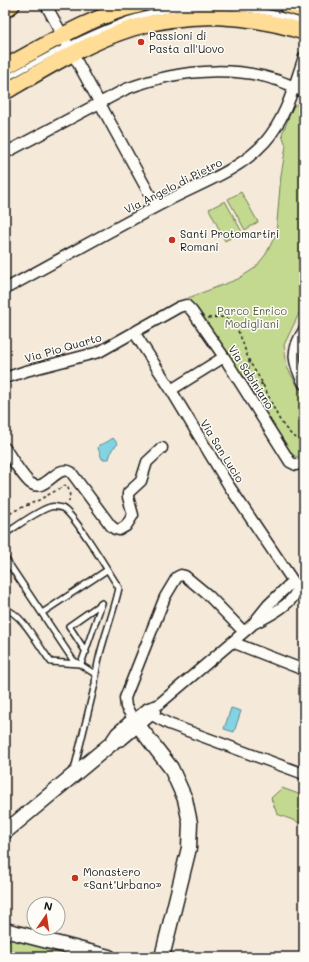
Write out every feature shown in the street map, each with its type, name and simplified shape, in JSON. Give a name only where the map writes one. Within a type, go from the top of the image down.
[{"type":"main road","points":[[5,10],[12,5]]},
{"type":"main road","points":[[5,92],[104,16],[139,5]]},
{"type":"main road","points":[[286,5],[304,10]]},
{"type":"main road","points":[[5,67],[68,45],[112,36],[132,28],[183,18],[213,17],[243,19],[276,24],[304,32]]},
{"type":"main road","points":[[5,832],[112,743],[118,734],[136,723],[170,768],[185,799],[190,823],[189,848],[162,957]]},
{"type":"main road","points":[[5,930],[109,957]]},
{"type":"street","points":[[46,5],[156,206]]},
{"type":"street","name":"Via Angelo di Pietro","points":[[6,288],[156,206],[232,169],[256,151],[265,142],[278,124],[285,110],[304,57]]},
{"type":"street","points":[[5,153],[126,89],[170,76],[195,73],[243,73],[276,80],[294,86],[304,92]]},
{"type":"street","name":"Via Pio Quarto","points":[[5,378],[99,352],[183,305],[189,307]]},
{"type":"street","name":"Via Sabiniano","points":[[189,307],[224,357],[290,462],[296,465],[304,463]]},
{"type":"street","points":[[304,330],[297,344],[294,357],[296,368],[304,384]]},
{"type":"street","name":"Via San Lucio","points":[[134,332],[229,486],[297,588],[294,596],[274,614],[252,625],[244,632]]},
{"type":"street","points":[[171,390],[224,357]]},
{"type":"street","points":[[5,448],[29,481],[36,485],[43,484],[63,470],[71,472],[111,526],[114,529],[119,530],[126,526],[133,515],[128,493],[141,481],[147,462],[162,448]]},
{"type":"street","points":[[179,576],[185,576],[208,595],[244,632],[158,705],[152,715],[136,723],[126,707],[125,698],[165,597],[179,576]]},
{"type":"street","points":[[232,642],[304,670]]},
{"type":"street","points":[[136,723],[148,708],[158,705]]},
{"type":"street","points":[[152,715],[169,724],[304,774]]},
{"type":"lane","points":[[5,79],[68,45],[120,22],[149,14],[214,7],[244,9],[278,14],[304,22]]},
{"type":"lane","points":[[5,534],[29,518],[51,507],[61,507],[67,512],[89,541],[119,588],[95,674],[95,684],[73,776]]},
{"type":"lane","points":[[5,558],[73,660],[95,674]]},
{"type":"lane","points":[[42,613],[107,570]]},
{"type":"lane","points":[[81,664],[86,652],[102,602],[69,626],[86,652]]},
{"type":"lane","points":[[5,609],[21,620],[51,662],[81,664]]},
{"type":"path","points":[[204,318],[221,317],[230,321],[240,334],[249,360],[264,385],[281,423],[293,435],[304,442]]},
{"type":"path","points":[[249,360],[247,372],[244,377],[264,385]]},
{"type":"path","points":[[5,517],[66,485],[70,496],[67,512]]},
{"type":"green space","name":"Parco Enrico Modigliani","points":[[297,104],[304,104],[304,303],[284,345],[287,367],[304,398],[304,456],[299,457],[289,451],[244,377],[188,298],[238,279],[255,268],[266,254],[276,234],[281,175],[286,146],[282,134],[293,107]]},
{"type":"green space","points":[[241,192],[258,222],[245,230],[228,199]]},
{"type":"green space","points":[[225,201],[242,232],[225,241],[209,209]]},
{"type":"green space","points":[[282,788],[304,796],[303,824],[277,814],[271,798]]},
{"type":"green space","points":[[5,935],[86,957],[5,957]]},
{"type":"water","points":[[113,438],[118,444],[112,449],[109,459],[102,459],[98,448],[99,445]]},
{"type":"water","points":[[231,708],[241,711],[234,732],[224,729]]},
{"type":"place","name":"Passioni di Pasta all'Uovo","points":[[141,42]]},
{"type":"place","name":"Santi Protomartiri Romani","points":[[172,240]]},
{"type":"place","name":"Monastero «Sant’Urbano»","points":[[75,878]]}]
